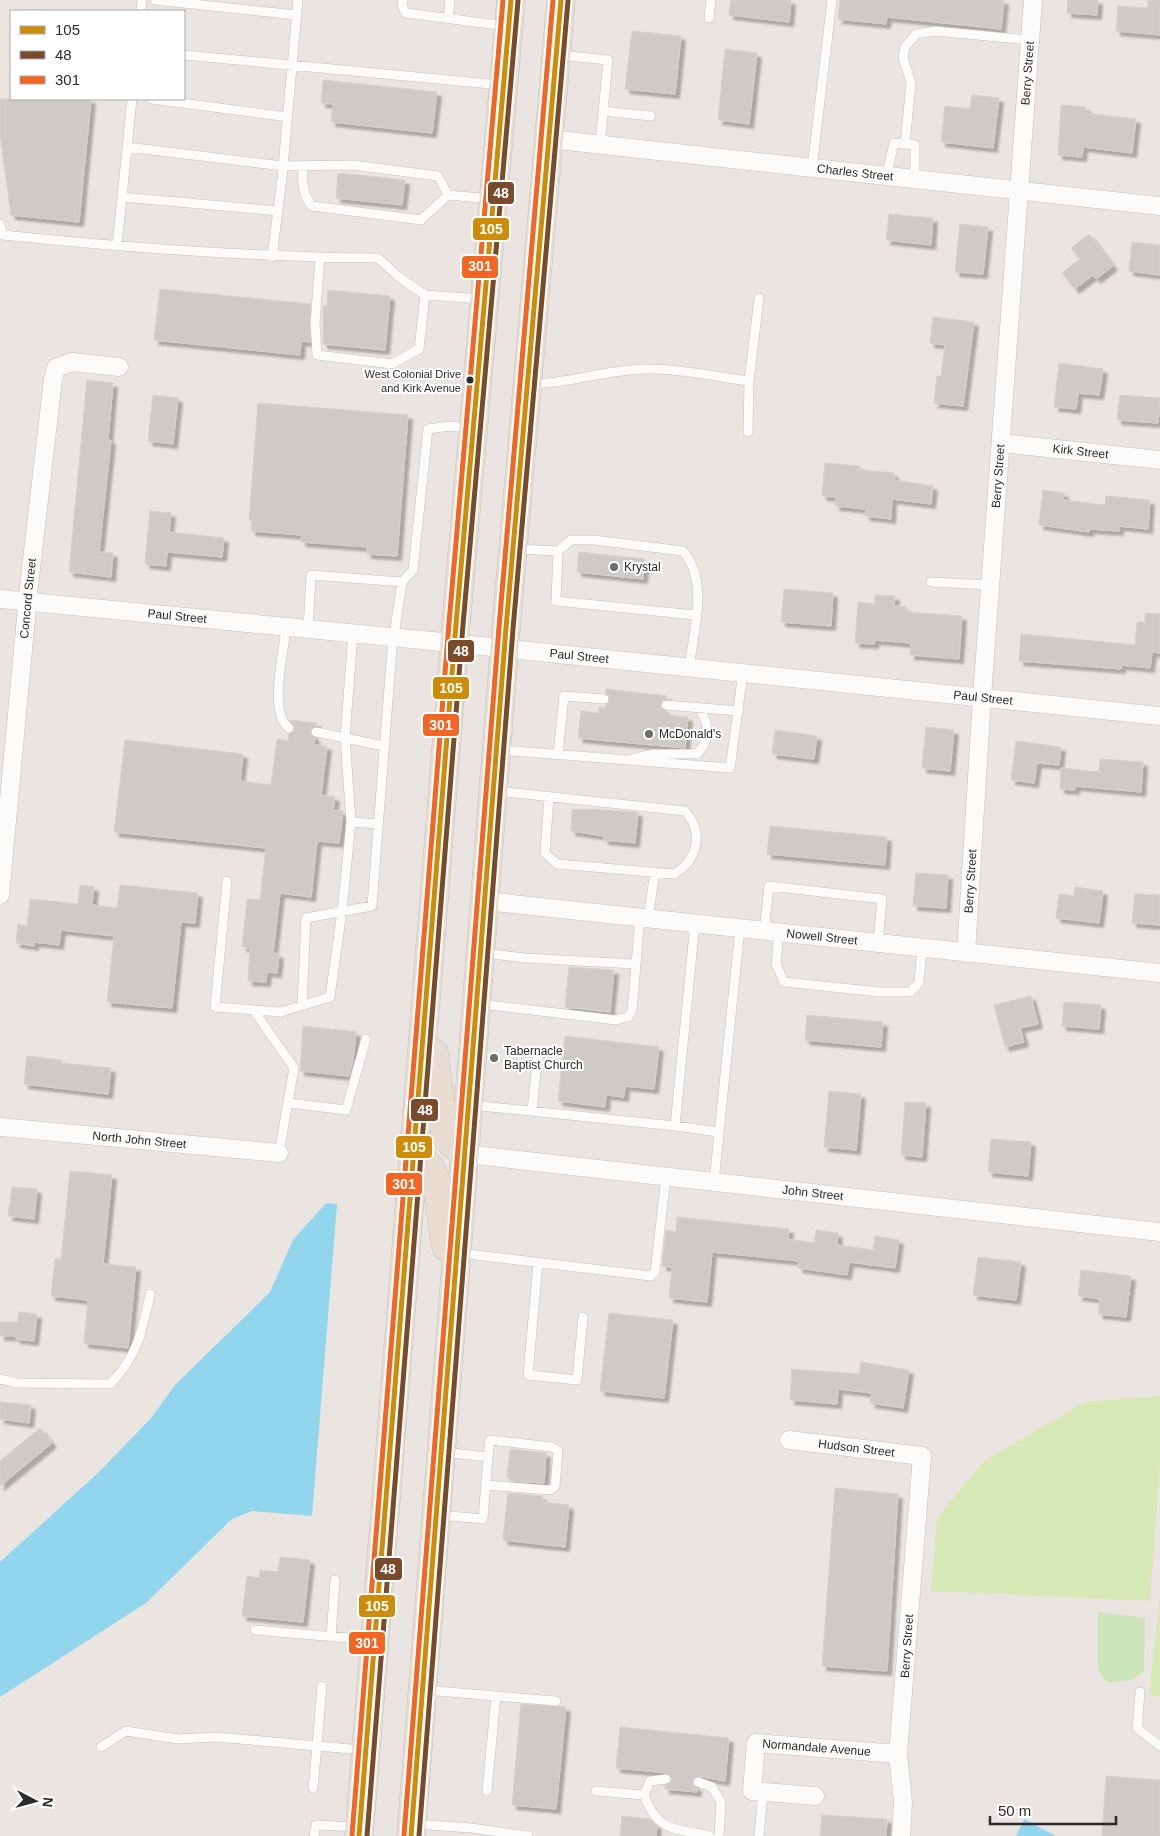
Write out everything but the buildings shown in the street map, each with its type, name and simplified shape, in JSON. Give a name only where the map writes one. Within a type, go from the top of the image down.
[{"type":"highway","points":[[412,1830],[513,548],[548,138],[562,0]]},
{"type":"highway","points":[[360,1832],[454,643],[510,13]]},
{"type":"highway","points":[[427,994],[443,1125],[448,1140],[465,1154]]},
{"type":"highway","points":[[414,1152],[430,1167],[436,1180],[453,1298]]},
{"type":"street","name":"Berry Street","points":[[966,953],[1017,192],[1033,0]]},
{"type":"street","name":"Charles Street","points":[[548,138],[1017,192],[1160,206]]},
{"type":"street","name":"Concord Street","points":[[0,895],[28,602],[53,379],[56,368],[72,362],[118,367]]},
{"type":"street","name":"Kirk Street","points":[[1001,443],[1160,460]]},
{"type":"street","name":"Paul Street","points":[[0,599],[743,672],[1160,716]]},
{"type":"street","name":"Nowell Street","points":[[485,901],[1160,973]]},
{"type":"street","name":"North John Street","points":[[0,1127],[279,1153]]},
{"type":"street","name":"John Street","points":[[465,1154],[1160,1232]]},
{"type":"street","name":"Hudson Street","points":[[789,1440],[922,1456]]},
{"type":"street","name":"Berry Street","points":[[901,1836],[903,1802],[898,1754],[922,1456]]},
{"type":"street","name":"Normandale Avenue","points":[[764,1792],[752,1791],[756,1743],[898,1754]]},
{"type":"street","points":[[764,1792],[815,1796]]},
{"type":"lane","points":[[155,0],[296,15]]},
{"type":"lane","points":[[272,257],[288,117],[298,0]]},
{"type":"lane","points":[[403,0],[402,6],[406,13],[448,19],[510,13]]},
{"type":"lane","points":[[448,19],[450,0]]},
{"type":"lane","points":[[709,18],[711,0]]},
{"type":"lane","points":[[812,168],[832,0]]},
{"type":"lane","points":[[904,144],[911,83],[902,58],[905,47],[916,34],[935,31],[1030,40]]},
{"type":"lane","points":[[185,55],[504,86]]},
{"type":"lane","points":[[556,55],[608,60],[600,144]]},
{"type":"lane","points":[[116,246],[132,100]]},
{"type":"lane","points":[[159,100],[288,117]]},
{"type":"lane","points":[[603,111],[651,116]]},
{"type":"lane","points":[[886,176],[894,143],[915,145],[915,180]]},
{"type":"lane","points":[[127,147],[283,166],[353,165],[438,176],[448,195]]},
{"type":"lane","points":[[303,167],[302,184],[306,199],[312,206],[421,220],[448,195],[494,199]]},
{"type":"lane","points":[[122,197],[278,211]]},
{"type":"lane","points":[[0,224],[2,236],[272,257],[378,258],[399,277],[424,295],[485,299]]},
{"type":"lane","points":[[320,258],[315,323],[317,355],[392,364],[419,348],[424,295]]},
{"type":"lane","points":[[748,432],[749,382],[759,298]]},
{"type":"lane","points":[[527,384],[550,384],[630,370],[659,369],[749,382]]},
{"type":"lane","points":[[302,1006],[306,918],[372,906],[393,637],[402,582],[413,570],[428,429],[450,426],[473,428]]},
{"type":"lane","points":[[513,548],[558,551],[571,540],[594,540],[683,551],[692,562],[698,581],[690,667]]},
{"type":"lane","points":[[558,551],[556,601],[696,615]]},
{"type":"lane","points":[[308,629],[311,575],[402,582]]},
{"type":"lane","points":[[931,582],[990,585]]},
{"type":"lane","points":[[286,628],[280,656],[279,716],[289,728]]},
{"type":"lane","points":[[227,881],[215,1007],[281,1012],[330,997],[342,911],[351,822],[345,737],[353,634]]},
{"type":"lane","points":[[497,750],[730,768],[743,672]]},
{"type":"lane","points":[[558,754],[564,696],[604,699]]},
{"type":"lane","points":[[666,704],[739,711]]},
{"type":"lane","points":[[625,760],[653,754],[697,754],[704,747],[708,731],[707,720],[699,708]]},
{"type":"lane","points":[[316,732],[384,746]]},
{"type":"lane","points":[[494,791],[684,811],[696,827],[693,854],[687,867],[674,874],[557,864],[545,853],[549,797]]},
{"type":"lane","points":[[351,822],[378,824]]},
{"type":"lane","points":[[477,1004],[616,1020],[628,1016],[632,1010],[635,964],[655,872]]},
{"type":"lane","points":[[878,943],[882,899],[769,886],[771,931],[776,964],[784,982],[880,992],[910,992],[918,982],[922,948]]},
{"type":"lane","points":[[675,1126],[695,923]]},
{"type":"lane","points":[[714,1182],[740,928]]},
{"type":"lane","points":[[481,953],[525,958],[635,964]]},
{"type":"lane","points":[[254,1011],[294,1068],[279,1153]]},
{"type":"lane","points":[[289,1103],[346,1110],[366,1039]]},
{"type":"lane","points":[[532,1111],[538,1053]]},
{"type":"lane","points":[[469,1105],[719,1132]]},
{"type":"lane","points":[[456,1253],[651,1276],[655,1272],[666,1177]]},
{"type":"lane","points":[[538,1263],[528,1375],[577,1380],[583,1317]]},
{"type":"lane","points":[[0,1379],[17,1383],[110,1384],[122,1372],[137,1349],[150,1294]]},
{"type":"lane","points":[[436,1515],[483,1519],[490,1440],[552,1448],[558,1451],[555,1487],[549,1490],[486,1486]]},
{"type":"lane","points":[[441,1452],[488,1457]]},
{"type":"lane","points":[[331,1637],[335,1580]]},
{"type":"lane","points":[[255,1630],[375,1640]]},
{"type":"lane","points":[[313,1788],[322,1686]]},
{"type":"lane","points":[[422,1690],[556,1701]]},
{"type":"lane","points":[[1140,1692],[1138,1728],[1160,1746]]},
{"type":"lane","points":[[487,1791],[496,1696]]},
{"type":"lane","points":[[101,1747],[126,1731],[178,1740],[216,1736],[366,1750]]},
{"type":"lane","points":[[666,1779],[650,1781],[644,1795],[650,1813],[665,1832],[710,1836]]},
{"type":"lane","points":[[698,1782],[712,1787],[721,1802],[719,1836]]},
{"type":"lane","points":[[596,1791],[644,1795]]},
{"type":"lane","points":[[759,1836],[764,1792]]},
{"type":"lane","points":[[314,1836],[316,1825],[360,1832]]},
{"type":"lane","points":[[412,1830],[472,1828],[528,1836]]},
{"type":"green space","points":[[1160,1396],[1160,1463],[1150,1601],[931,1591],[937,1518],[984,1461],[1085,1402]]},
{"type":"green space","points":[[1160,1598],[1160,1696],[1149,1695]]},
{"type":"green space","points":[[1098,1612],[1145,1618],[1144,1671],[1131,1680],[1107,1682],[1098,1670]]},
{"type":"water","points":[[326,1203],[337,1204],[312,1516],[252,1511],[232,1519],[146,1603],[0,1697],[0,1562],[99,1472],[152,1417],[175,1385],[270,1292],[293,1240]]},
{"type":"water","points":[[1024,1819],[1054,1835],[1054,1836],[1016,1836]]},
{"type":"transit line","name":"301","points":[[352,1835],[449,623],[503,0]]},
{"type":"transit line","name":"105","points":[[359,1836],[456,624],[511,0]]},
{"type":"transit line","name":"301","points":[[404,1835],[499,627],[553,0]]},
{"type":"transit line","name":"105","points":[[411,1836],[506,628],[561,0]]},
{"type":"transit line","name":"48","points":[[367,1836],[463,625],[518,1]]},
{"type":"transit line","name":"48","points":[[419,1836],[513,629],[568,1]]},
{"type":"place","name":"West Colonial Drive and Kirk Avenue","points":[[470,380]]},
{"type":"place","name":"Krystal","points":[[614,567]]},
{"type":"place","name":"McDonald's","points":[[649,734]]},
{"type":"place","name":"Tabernacle Baptist Church","points":[[494,1058]]}]
